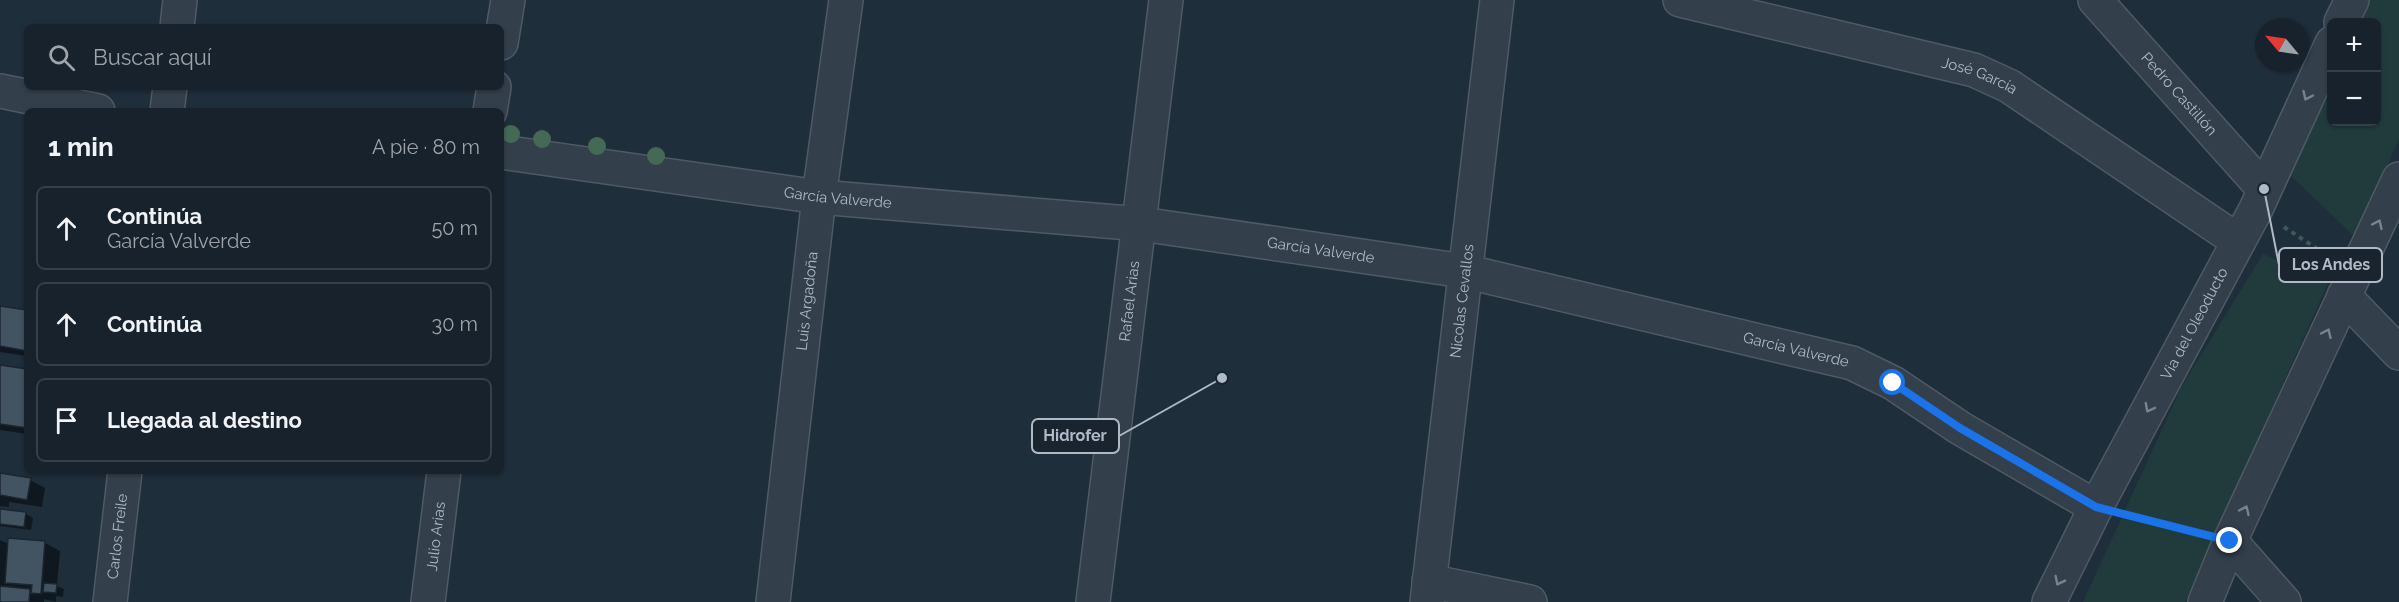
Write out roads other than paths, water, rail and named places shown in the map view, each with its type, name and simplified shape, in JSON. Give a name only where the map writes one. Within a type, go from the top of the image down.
[{"type":"street","points":[[177,24],[180,0]]},
{"type":"street","points":[[504,25],[508,0]]},
{"type":"street","name":"Luis Argadoña","points":[[773,602],[819,196],[846,0]]},
{"type":"street","name":"Rafael Arias","points":[[1093,602],[1166,0]]},
{"type":"street","name":"Nicolas Cevallos","points":[[1428,591],[1497,0]]},
{"type":"street","name":"José García","points":[[1680,0],[1974,70],[2009,86],[2238,241]]},
{"type":"street","name":"Pedro Castillón","points":[[2095,0],[2260,199]]},
{"type":"street","points":[[2343,18],[2352,0]]},
{"type":"street","name":"Via del Oleoducto","points":[[2049,602],[2096,507],[2260,199],[2327,52]]},
{"type":"street","points":[[167,108],[170,90]]},
{"type":"street","points":[[490,108],[494,90]]},
{"type":"street","points":[[0,91],[83,108]]},
{"type":"street","name":"García Valverde","points":[[504,152],[819,196],[1140,224],[1464,272],[1852,363],[1893,383],[1960,428],[2096,507]]},
{"type":"street","points":[[2205,602],[2230,541],[2399,179]]},
{"type":"street","points":[[2350,285],[2399,353]]},
{"type":"street","name":"Carlos Freile","points":[[110,602],[125,474]]},
{"type":"street","name":"Julio Arias","points":[[428,602],[444,474]]},
{"type":"street","points":[[2230,541],[2284,602]]},
{"type":"street","points":[[1428,591],[1530,602]]},
{"type":"place","name":"Los Andes","points":[[2264,189]]},
{"type":"place","name":"Hidrofer","points":[[1222,378]]}]
